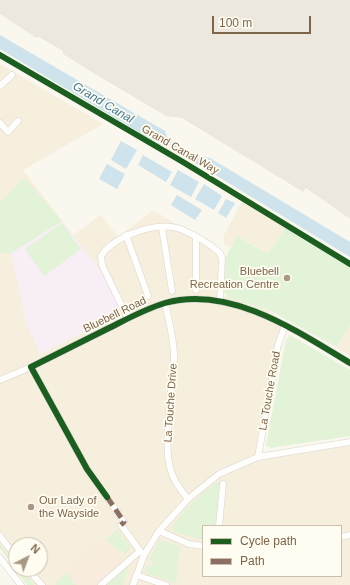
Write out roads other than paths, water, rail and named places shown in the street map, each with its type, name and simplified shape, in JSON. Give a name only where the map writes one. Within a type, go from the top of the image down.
[{"type":"street","points":[[0,86],[12,75]]},
{"type":"street","points":[[0,124],[8,132],[18,121]]},
{"type":"street","points":[[162,228],[172,291]]},
{"type":"street","name":"Bluebell Road","points":[[128,319],[101,260],[103,253],[126,235],[162,228],[182,230],[217,250],[221,255],[220,302]]},
{"type":"street","name":"Bluebell Road","points":[[126,235],[148,296]]},
{"type":"street","points":[[196,238],[196,290]]},
{"type":"street","name":"Bluebell Road","points":[[0,380],[31,367],[128,319],[166,303],[187,300],[220,302],[259,314],[285,326],[350,363]]},
{"type":"street","name":"La Touche Drive","points":[[166,303],[173,339],[174,357],[168,454],[170,470],[176,484],[188,500]]},
{"type":"street","name":"La Touche Road","points":[[258,457],[278,345],[285,326]]},
{"type":"street","points":[[31,367],[87,469],[124,522],[121,525],[142,553]]},
{"type":"street","points":[[101,585],[142,553],[159,531],[188,500],[219,474],[258,457],[350,442]]},
{"type":"street","points":[[219,525],[223,484]]},
{"type":"street","points":[[159,531],[188,544],[202,546]]},
{"type":"street","points":[[0,536],[8,546]]},
{"type":"street","points":[[132,585],[142,553]]},
{"type":"street","points":[[0,558],[22,585]]},
{"type":"street","points":[[136,575],[166,585]]},
{"type":"street","points":[[34,577],[42,585]]},
{"type":"water","name":"Grand Canal","points":[[0,35],[165,131],[168,139],[196,155],[210,158],[350,242],[350,257],[194,162],[193,159],[165,143],[160,145],[0,49]]},
{"type":"water","points":[[121,141],[137,150],[126,169],[111,160]]},
{"type":"water","points":[[143,155],[172,172],[166,182],[138,165]]},
{"type":"water","points":[[107,164],[125,174],[117,189],[99,179]]},
{"type":"water","points":[[178,170],[199,182],[191,197],[170,185]]},
{"type":"water","points":[[204,184],[222,196],[214,210],[195,199]]},
{"type":"water","points":[[177,195],[202,210],[195,220],[171,205]]},
{"type":"water","points":[[226,199],[235,203],[226,218],[218,213]]},
{"type":"place","name":"Bluebell Recreation Centre","points":[[287,278]]},
{"type":"place","name":"Our Lady of the Wayside","points":[[31,507]]}]
